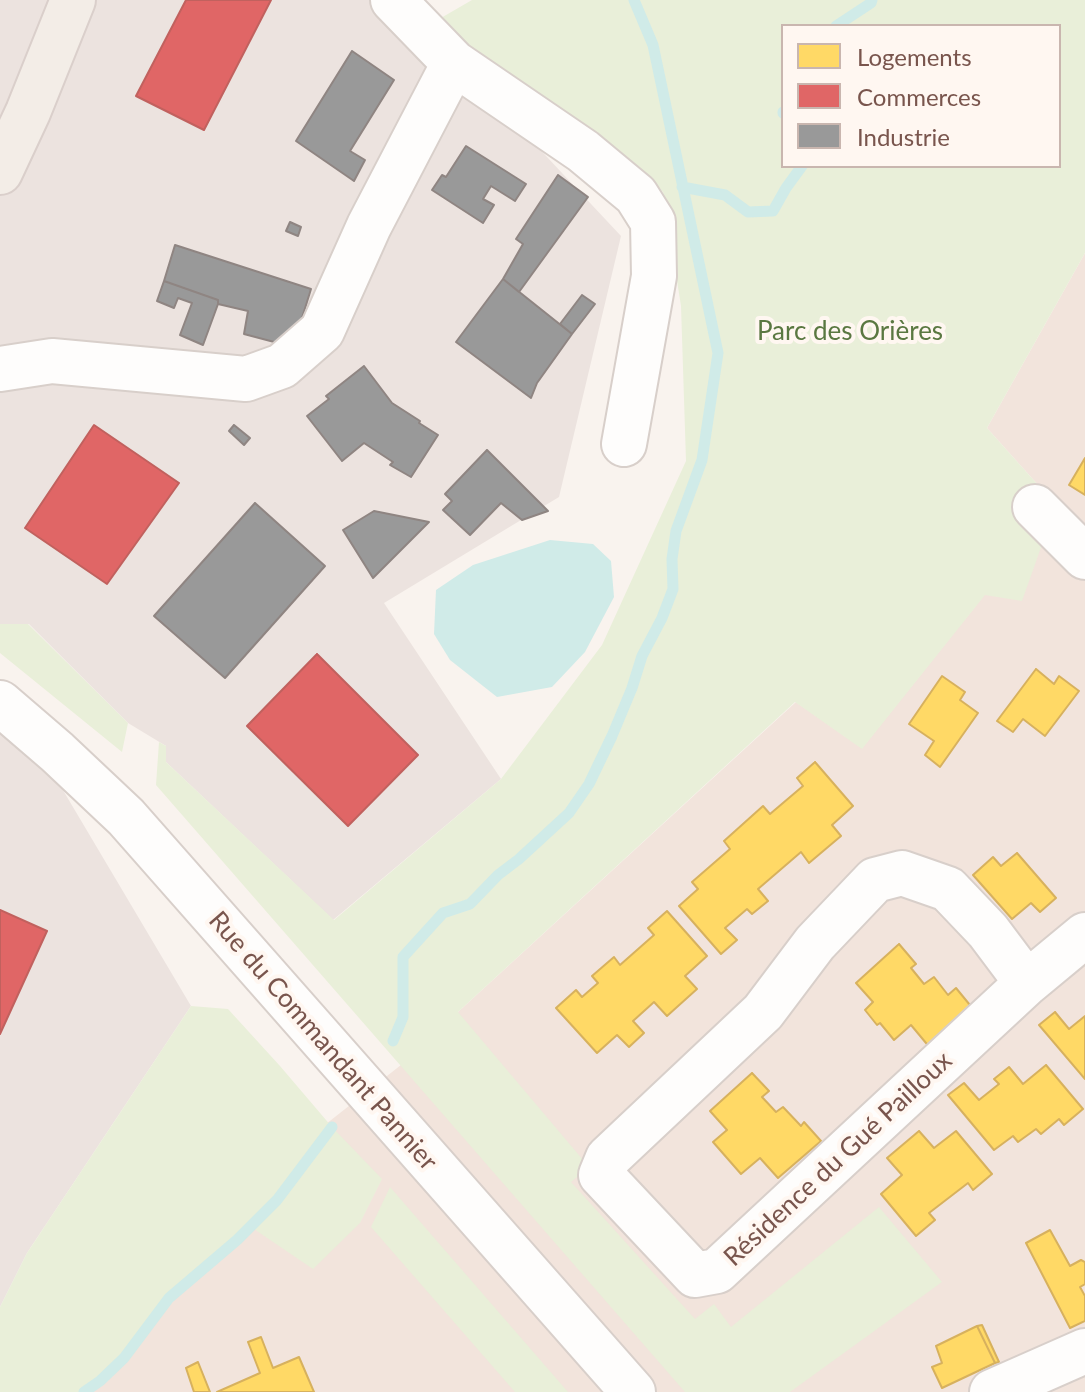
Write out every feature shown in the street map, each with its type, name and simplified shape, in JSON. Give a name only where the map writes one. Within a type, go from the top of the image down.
[{"type":"main road","points":[[0,172],[73,0]]},
{"type":"street","points":[[393,0],[454,63],[583,151],[636,195],[653,222],[654,276],[624,444]]},
{"type":"street","points":[[0,369],[52,361],[246,379],[282,366],[322,331],[369,226],[454,63]]},
{"type":"street","points":[[1035,507],[1085,557]]},
{"type":"street","name":"Rue du Commandant Pannier","points":[[0,703],[126,817],[633,1392]]},
{"type":"street","name":"Résidence du Gué Pailloux","points":[[1027,983],[988,931],[948,889],[902,873],[875,880],[815,943],[763,1012],[608,1158],[601,1175],[695,1275],[717,1271],[1027,983],[1085,935]]},
{"type":"street","points":[[992,1392],[1085,1351]]},
{"type":"shaded area","points":[[0,0],[400,0],[621,236],[559,497],[384,603],[501,779],[333,920],[166,762],[166,746],[128,723],[29,624],[0,624]]},
{"type":"shaded area","points":[[1085,253],[1085,1392],[0,1392],[279,1161],[420,1050],[796,702],[862,748],[1056,505],[987,428]]},
{"type":"shaded area","points":[[0,684],[191,1006],[27,1253],[0,1307]]},
{"type":"green space","name":"Parc des Orières","points":[[472,0],[1085,0],[1085,253],[987,428],[1056,505],[1022,601],[985,595],[862,749],[795,702],[458,1012],[589,1167],[571,1182],[695,1319],[714,1304],[731,1327],[879,1207],[942,1282],[790,1392],[685,1392],[156,785],[159,742],[166,746],[166,762],[334,920],[501,779],[602,645],[686,461],[681,306],[663,192],[586,126],[434,22]]},
{"type":"green space","points":[[0,624],[28,624],[128,723],[122,752],[0,653]]},
{"type":"green space","points":[[191,1006],[228,1009],[382,1179],[360,1223],[313,1269],[251,1227],[169,1298],[124,1358],[84,1392],[0,1392],[0,1307],[27,1253]]},
{"type":"green space","points":[[390,1187],[568,1392],[515,1392],[371,1227]]},
{"type":"water","points":[[550,540],[593,544],[611,561],[614,597],[585,652],[552,687],[497,697],[450,660],[434,634],[436,590],[473,565]]},
{"type":"building: Logements","points":[[1085,458],[1085,495],[1069,485]]},
{"type":"building: Logements","points":[[1036,669],[1054,684],[1059,676],[1079,691],[1045,736],[1023,719],[1013,732],[997,721]]},
{"type":"building: Logements","points":[[942,676],[965,692],[960,700],[978,713],[940,767],[925,755],[934,741],[909,724]]},
{"type":"building: Logements","points":[[815,762],[853,806],[832,825],[841,836],[809,863],[801,852],[758,889],[768,901],[752,914],[747,909],[725,928],[737,940],[721,954],[679,906],[698,889],[692,882],[730,849],[724,841],[763,806],[770,814],[803,786],[797,778]]},
{"type":"building: Logements","points":[[1017,853],[1056,898],[1040,912],[1031,903],[1012,919],[973,875],[993,857],[1001,866]]},
{"type":"building: Logements","points":[[667,911],[707,956],[685,976],[697,989],[667,1016],[654,1002],[633,1021],[644,1033],[629,1047],[617,1035],[597,1053],[556,1008],[576,990],[582,997],[598,983],[592,976],[614,957],[620,965],[654,935],[648,928]]},
{"type":"building: Logements","points":[[899,944],[916,964],[911,968],[924,984],[934,977],[948,995],[956,988],[974,1010],[931,1049],[911,1025],[894,1040],[865,1010],[873,1002],[856,983]]},
{"type":"building: Logements","points":[[1055,1012],[1069,1029],[1085,1016],[1085,1079],[1039,1025]]},
{"type":"building: Logements","points":[[1046,1065],[1083,1109],[1064,1125],[1059,1119],[1041,1134],[1036,1129],[1018,1142],[1013,1136],[994,1150],[948,1095],[964,1083],[979,1100],[999,1084],[994,1079],[1009,1067],[1023,1084]]},
{"type":"building: Logements","points":[[752,1073],[769,1091],[762,1097],[776,1112],[783,1107],[801,1126],[804,1122],[821,1141],[778,1178],[760,1158],[741,1174],[713,1142],[727,1130],[710,1111]]},
{"type":"building: Logements","points":[[919,1131],[934,1148],[956,1131],[992,1174],[973,1190],[968,1183],[929,1213],[935,1220],[916,1236],[881,1194],[902,1175],[887,1158]]},
{"type":"building: Logements","points":[[1050,1230],[1070,1266],[1081,1260],[1085,1262],[1085,1284],[1080,1287],[1085,1296],[1085,1321],[1070,1328],[1026,1243]]},
{"type":"building: Logements","points":[[982,1325],[999,1362],[995,1363],[977,1326]]},
{"type":"building: Logements","points":[[977,1326],[995,1363],[942,1388],[932,1367],[942,1363],[936,1346]]},
{"type":"building: Logements","points":[[261,1337],[273,1368],[299,1357],[314,1392],[217,1392],[260,1373],[248,1342]]},
{"type":"building: Logements","points":[[198,1362],[210,1392],[194,1392],[186,1368]]},
{"type":"building: Commerces","points":[[186,0],[271,0],[204,130],[136,96]]},
{"type":"building: Commerces","points":[[94,425],[179,483],[107,584],[25,528]]},
{"type":"building: Commerces","points":[[317,654],[418,755],[348,826],[247,726]]},
{"type":"building: Commerces","points":[[0,910],[47,931],[0,1034]]},
{"type":"building: Industrie","points":[[352,51],[394,80],[350,151],[365,160],[354,181],[296,141]]},
{"type":"building: Industrie","points":[[466,146],[526,184],[515,201],[491,186],[483,199],[494,205],[483,223],[432,190],[442,175],[446,177]]},
{"type":"building: Industrie","points":[[558,175],[588,197],[519,292],[503,279],[523,244],[516,239]]},
{"type":"building: Industrie","points":[[290,222],[301,227],[298,236],[286,231]]},
{"type":"building: Industrie","points":[[175,245],[311,289],[293,347],[244,334],[248,311],[218,304],[218,300],[164,281]]},
{"type":"building: Industrie","points":[[503,279],[572,334],[537,383],[531,398],[456,342]]},
{"type":"building: Industrie","points":[[164,281],[218,300],[203,345],[180,335],[192,303],[178,298],[174,308],[157,301]]},
{"type":"building: Industrie","points":[[582,295],[595,304],[572,334],[560,324]]},
{"type":"building: Industrie","points":[[364,366],[392,403],[438,435],[411,477],[390,465],[393,462],[364,443],[342,461],[307,416],[329,399],[326,396]]},
{"type":"building: Industrie","points":[[234,425],[250,438],[244,445],[229,431]]},
{"type":"building: Industrie","points":[[487,450],[548,511],[522,520],[501,503],[470,535],[443,510],[452,501],[445,494]]},
{"type":"building: Industrie","points":[[255,503],[325,566],[225,678],[154,616]]},
{"type":"building: Industrie","points":[[374,511],[429,522],[373,578],[343,530]]},
{"type":"waterway","points":[[393,1041],[403,1017],[403,957],[443,913],[470,904],[498,875],[569,813],[589,784],[612,736],[642,656],[673,589],[672,559],[676,531],[702,460],[718,353],[653,45],[634,0]]},
{"type":"waterway","points":[[839,24],[872,0]]},
{"type":"waterway","points":[[682,187],[725,195],[748,212],[773,211],[801,168]]},
{"type":"waterway","points":[[84,1392],[124,1358],[169,1298],[237,1240],[277,1200],[332,1127]]}]
